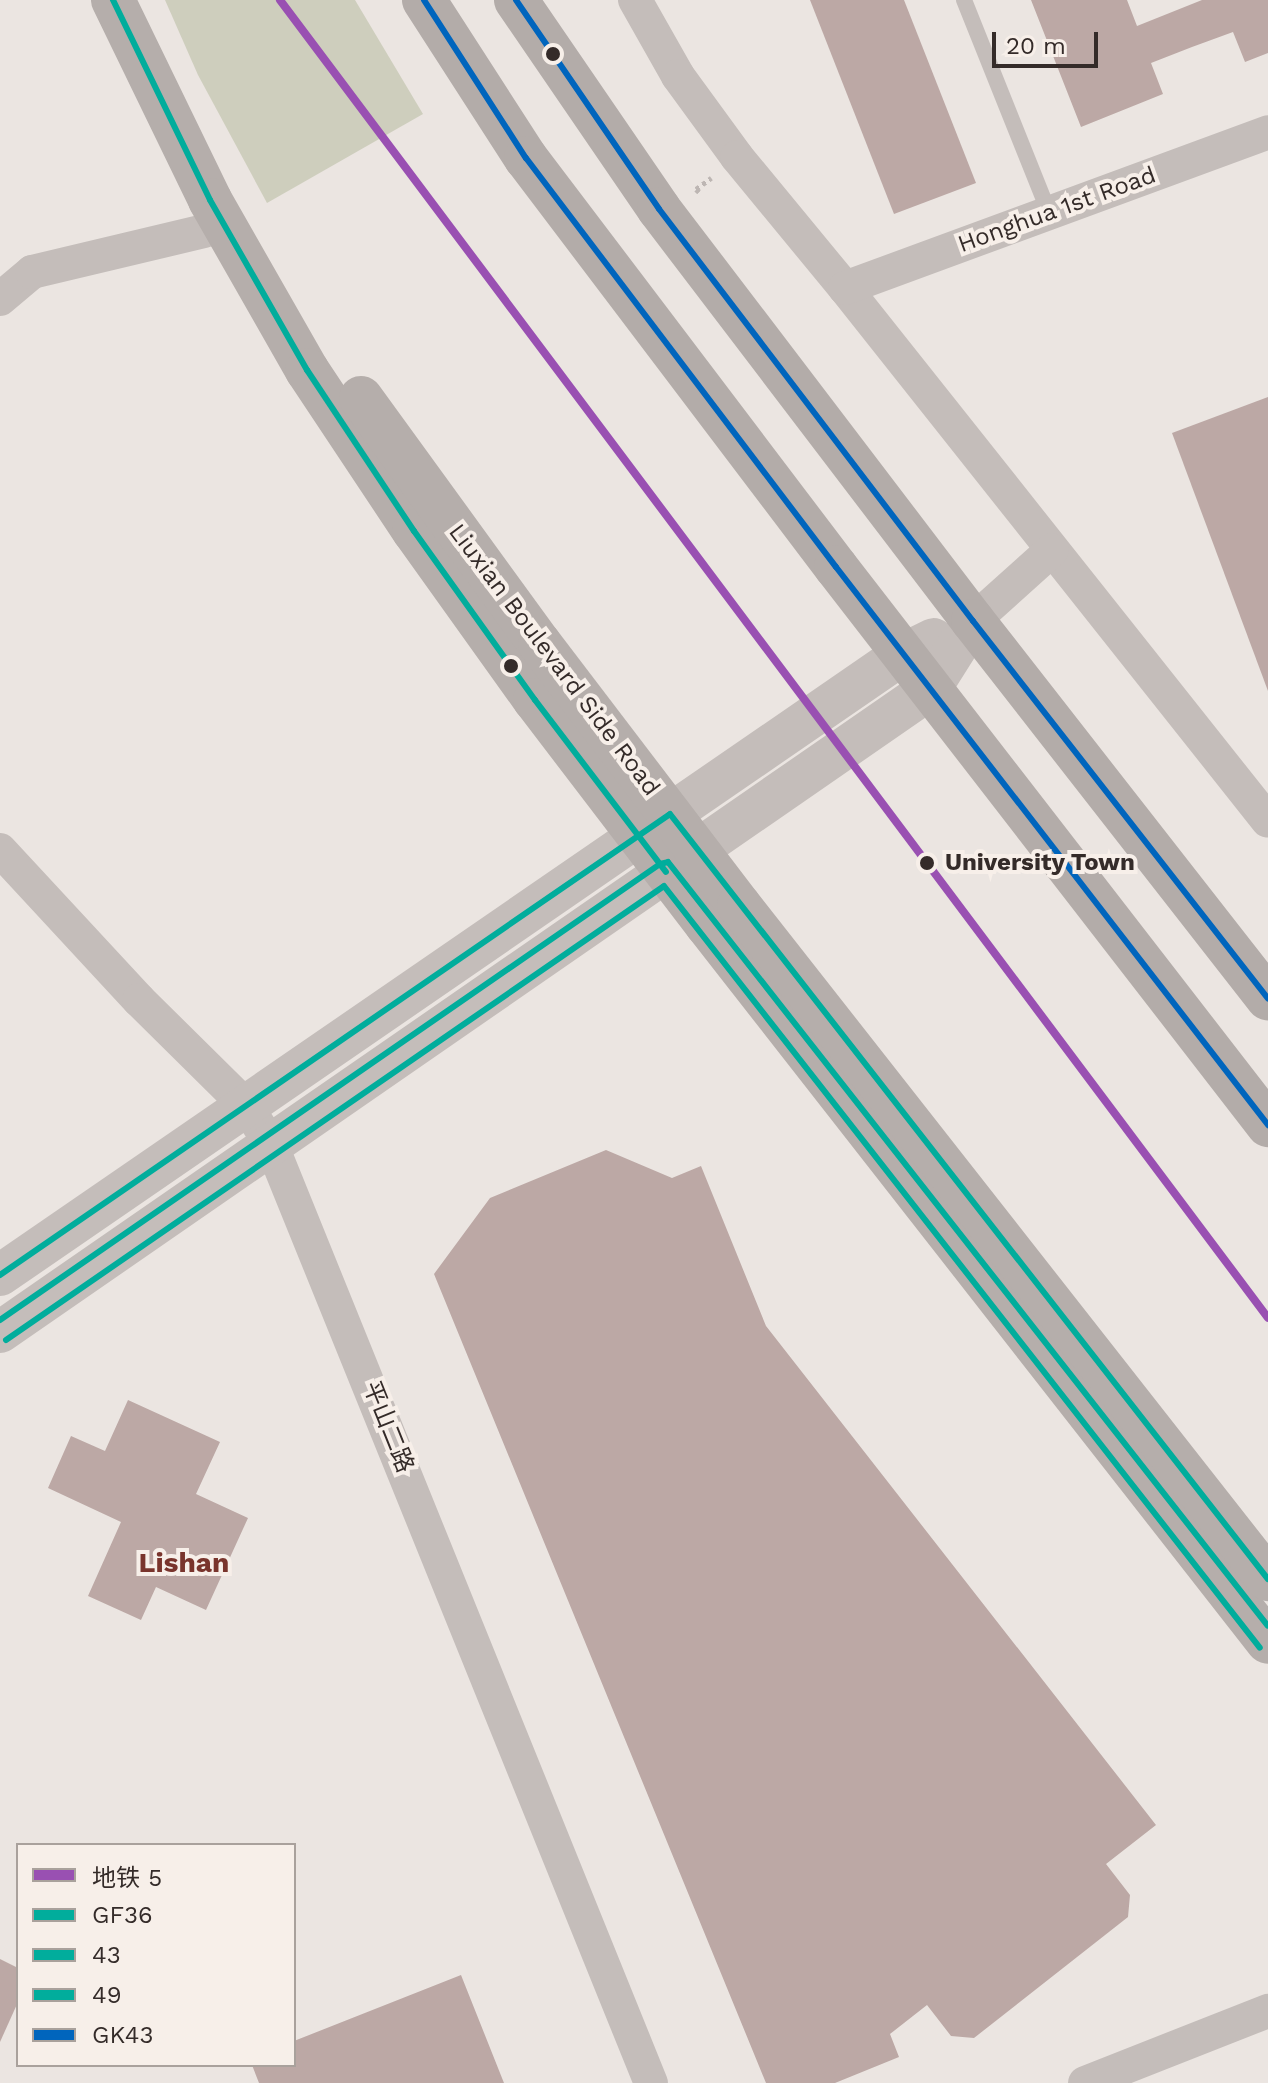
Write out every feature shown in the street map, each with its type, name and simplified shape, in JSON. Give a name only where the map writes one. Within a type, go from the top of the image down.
[{"type":"main road","name":"Liuxian Boulevard Side Road","points":[[113,0],[210,200],[307,370],[423,544],[535,700],[654,825]]},
{"type":"main road","name":"Liuxian Boulevard Side Road","points":[[143,0],[201,125],[307,316],[654,825],[1268,1642]]},
{"type":"main road","points":[[424,0],[526,158],[903,654],[1268,1125]]},
{"type":"main road","points":[[516,0],[659,209],[973,621],[1268,999]]},
{"type":"main road","name":"Liuxian Boulevard Side Road","points":[[682,861],[1268,1579]]},
{"type":"street","points":[[635,0],[678,76],[737,157],[845,288],[1268,821]]},
{"type":"street","name":"Honghua 1st Road","points":[[845,288],[1268,132]]},
{"type":"street","points":[[0,299],[32,272],[204,231]]},
{"type":"street","points":[[0,1332],[930,689],[973,621],[1052,550]]},
{"type":"street","points":[[0,1275],[903,654],[973,621]]},
{"type":"street","name":"平山二路","points":[[0,850],[139,1000],[246,1106],[271,1144],[651,2083]]},
{"type":"street","points":[[1085,2083],[1268,2011]]},
{"type":"lane","points":[[964,0],[1049,213]]},
{"type":"path","points":[[706,202],[696,189],[737,157]]},
{"type":"green space","points":[[165,0],[355,0],[423,114],[267,203],[198,75]]},
{"type":"building","points":[[810,0],[904,0],[976,183],[894,214]]},
{"type":"building","points":[[1031,0],[1127,0],[1137,26],[1202,0],[1268,0],[1268,53],[1245,62],[1233,32],[1151,63],[1163,94],[1081,127]]},
{"type":"building","points":[[1268,397],[1268,691],[1172,433]]},
{"type":"building","points":[[606,1150],[672,1178],[701,1166],[766,1326],[1156,1825],[1106,1864],[1130,1895],[1128,1917],[974,2038],[951,2036],[927,2005],[890,2034],[899,2057],[835,2083],[766,2083],[434,1274],[490,1198]]},
{"type":"building","points":[[128,1400],[220,1442],[196,1494],[248,1518],[206,1610],[156,1587],[141,1620],[88,1596],[121,1522],[48,1488],[71,1436],[105,1451]]},
{"type":"building","points":[[0,1959],[16,1967],[16,2006],[0,2042]]},
{"type":"building","points":[[461,1975],[504,2083],[259,2083],[253,2067],[296,2067],[296,2040]]},
{"type":"metro line","name":"5","points":[[280,0],[1268,1318]]},
{"type":"transit line","name":"GF36","points":[[113,0],[210,200],[307,370],[414,531],[535,700],[666,872]]},
{"type":"transit line","name":"GK43","points":[[424,0],[526,158],[836,567],[1268,1125]]},
{"type":"transit line","name":"GK43","points":[[516,0],[659,209],[973,621],[1268,999]]},
{"type":"transit line","name":"GF36","points":[[0,1275],[670,814],[1268,1579]]},
{"type":"transit line","name":"49","points":[[0,1320],[660,864],[668,862],[1268,1626]]},
{"type":"transit line","name":"43","points":[[6,1340],[664,886],[1260,1648]]},
{"type":"place","name":"University Town","points":[[927,863]]},
{"type":"district","name":"Lishan","points":[[184,1563]]}]
